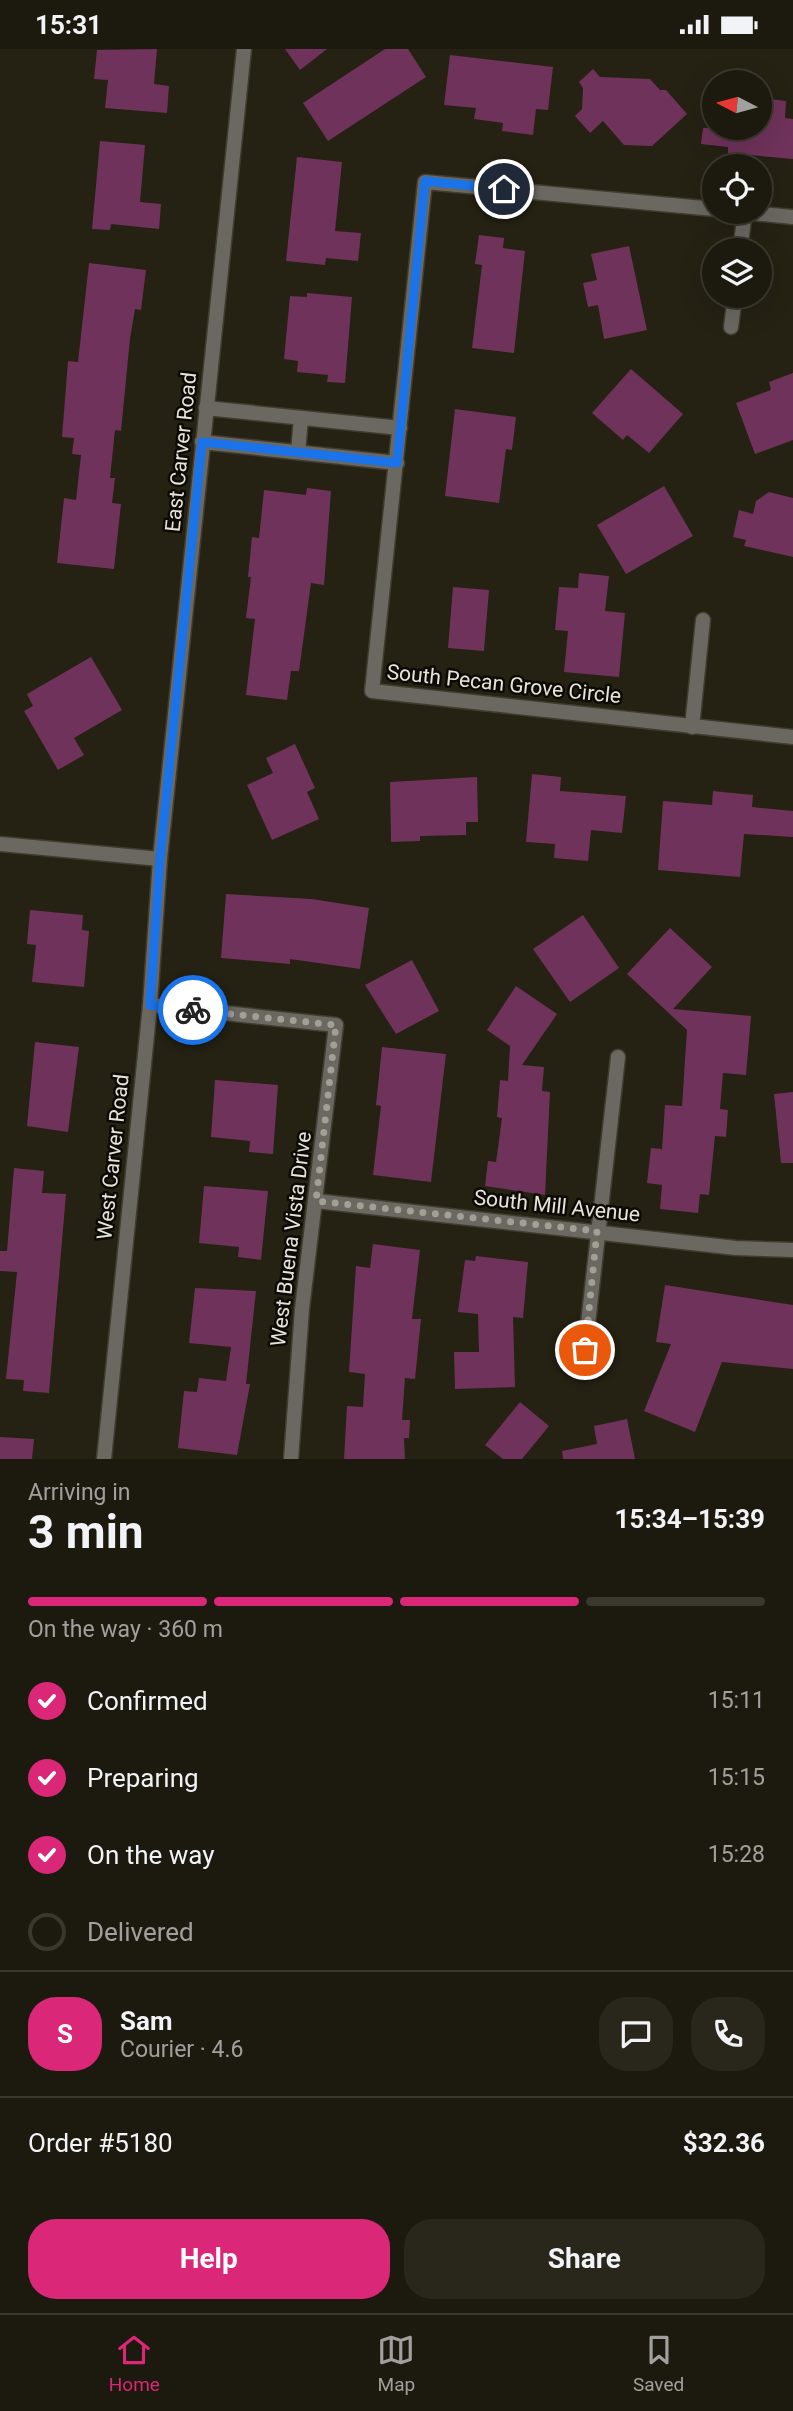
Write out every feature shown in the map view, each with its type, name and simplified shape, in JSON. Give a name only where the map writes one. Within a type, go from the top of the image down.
[{"type":"street","name":"East Carver Road","points":[[160,859],[244,49]]},
{"type":"street","name":"South Pecan Grove Circle","points":[[702,208],[425,181],[372,691],[793,737]]},
{"type":"street","points":[[772,215],[793,217]]},
{"type":"street","points":[[731,327],[733,308]]},
{"type":"street","points":[[206,408],[400,428]]},
{"type":"street","points":[[298,452],[301,418]]},
{"type":"street","points":[[202,442],[397,463]]},
{"type":"street","points":[[692,727],[704,620]]},
{"type":"street","points":[[0,844],[160,859]]},
{"type":"street","name":"West Carver Road","points":[[104,1459],[150,1005],[160,859]]},
{"type":"street","name":"West Buena Vista Drive","points":[[150,1005],[336,1025],[302,1309],[291,1459]]},
{"type":"street","points":[[585,1350],[618,1057]]},
{"type":"street","name":"South Mill Avenue","points":[[316,1201],[736,1248],[793,1250]]},
{"type":"building","points":[[157,49],[154,84],[169,86],[167,113],[105,108],[108,80],[94,79],[97,50]]},
{"type":"building","points":[[285,49],[327,49],[300,70]]},
{"type":"building","points":[[385,49],[408,49],[426,77],[328,141],[303,103]]},
{"type":"building","points":[[450,55],[553,67],[548,110],[536,109],[533,135],[502,131],[503,123],[474,119],[476,108],[444,105]]},
{"type":"building","points":[[593,69],[600,77],[650,79],[660,90],[666,90],[687,114],[652,146],[624,145],[603,121],[590,133],[575,116],[582,109],[583,88],[579,82]]},
{"type":"building","points":[[772,99],[786,101],[785,118],[793,119],[793,159],[772,157],[772,154],[728,153],[728,147],[701,144],[702,136],[702,140],[772,140]]},
{"type":"building","points":[[100,141],[145,145],[140,202],[161,204],[159,229],[111,224],[110,230],[92,229]]},
{"type":"building","points":[[297,157],[342,162],[335,231],[361,233],[358,261],[326,258],[325,265],[286,261]]},
{"type":"building","points":[[479,235],[504,238],[503,248],[525,251],[514,353],[472,348],[482,265],[475,264]]},
{"type":"building","points":[[629,246],[647,330],[604,339],[598,305],[588,307],[583,283],[597,280],[591,254]]},
{"type":"building","points":[[89,263],[146,270],[141,310],[135,309],[130,339],[121,431],[115,430],[110,478],[115,478],[112,503],[121,504],[114,569],[57,563],[64,498],[76,500],[81,455],[72,454],[74,438],[62,437],[68,361],[78,362]]},
{"type":"building","points":[[307,293],[352,297],[345,383],[327,382],[328,375],[297,372],[298,361],[284,359],[290,296],[307,297]]},
{"type":"building","points":[[631,369],[683,414],[649,453],[627,435],[623,440],[592,413]]},
{"type":"building","points":[[793,373],[793,440],[755,454],[736,403],[771,390],[769,382]]},
{"type":"building","points":[[455,409],[516,417],[512,450],[506,449],[499,503],[445,496]]},
{"type":"building","points":[[664,486],[693,536],[626,574],[597,525]]},
{"type":"building","points":[[307,488],[331,491],[324,585],[311,583],[299,671],[291,671],[287,700],[246,695],[255,619],[246,618],[251,577],[248,577],[252,537],[259,538],[264,490],[306,495]]},
{"type":"building","points":[[769,492],[793,498],[793,557],[744,546],[746,540],[733,537],[739,510],[753,514],[756,501]]},
{"type":"building","points":[[579,573],[609,576],[605,611],[625,613],[619,677],[564,672],[568,631],[555,630],[559,587],[578,588]]},
{"type":"building","points":[[453,587],[489,590],[484,651],[448,648]]},
{"type":"building","points":[[91,657],[122,710],[74,738],[84,755],[58,770],[24,711],[33,706],[27,694]]},
{"type":"building","points":[[295,744],[315,788],[307,792],[319,819],[272,840],[247,785],[273,773],[266,758]]},
{"type":"building","points":[[532,774],[561,777],[560,791],[626,796],[622,833],[591,830],[588,861],[554,858],[555,844],[526,842]]},
{"type":"building","points":[[477,777],[478,822],[466,822],[466,835],[420,836],[420,841],[391,842],[390,782]]},
{"type":"building","points":[[713,791],[753,795],[752,807],[793,811],[793,837],[744,834],[740,877],[658,870],[663,801],[712,805]]},
{"type":"building","points":[[226,894],[312,899],[369,908],[360,969],[290,959],[290,964],[221,958]]},
{"type":"building","points":[[30,910],[83,915],[82,930],[89,931],[84,987],[32,982],[36,945],[27,944]]},
{"type":"building","points":[[583,915],[619,968],[570,1002],[533,949]]},
{"type":"building","points":[[670,928],[712,967],[673,1009],[751,1016],[746,1075],[723,1073],[720,1109],[728,1110],[726,1137],[715,1136],[709,1195],[700,1194],[698,1213],[660,1209],[662,1185],[647,1183],[651,1148],[662,1149],[665,1105],[682,1106],[687,1030],[627,974]]},
{"type":"building","points":[[412,960],[439,1011],[396,1034],[365,985]]},
{"type":"building","points":[[516,986],[557,1014],[522,1065],[544,1067],[542,1091],[550,1092],[545,1195],[485,1186],[488,1161],[496,1162],[502,1118],[497,1117],[500,1080],[508,1081],[510,1046],[487,1030]]},
{"type":"building","points":[[35,1042],[79,1047],[68,1132],[27,1126]]},
{"type":"building","points":[[382,1047],[446,1054],[431,1182],[373,1175],[381,1106],[376,1105]]},
{"type":"building","points":[[215,1080],[278,1085],[273,1154],[249,1152],[250,1141],[211,1137]]},
{"type":"building","points":[[793,1092],[793,1163],[781,1163],[774,1094]]},
{"type":"building","points":[[14,1168],[44,1171],[42,1193],[66,1194],[49,1393],[23,1391],[24,1380],[6,1379],[17,1272],[0,1271],[0,1251],[7,1251]]},
{"type":"building","points":[[204,1186],[268,1191],[261,1260],[238,1257],[239,1247],[199,1243]]},
{"type":"building","points":[[373,1244],[420,1250],[412,1319],[421,1319],[415,1379],[405,1378],[402,1420],[410,1420],[409,1438],[404,1438],[405,1459],[344,1459],[347,1406],[363,1407],[365,1374],[349,1372],[356,1266],[370,1268]]},
{"type":"building","points":[[476,1256],[528,1262],[523,1318],[513,1317],[515,1387],[455,1389],[454,1352],[479,1352],[478,1314],[458,1312],[465,1260],[475,1261]]},
{"type":"building","points":[[665,1285],[793,1305],[793,1369],[722,1362],[695,1432],[644,1411],[671,1344],[656,1342]]},
{"type":"building","points":[[195,1288],[256,1291],[246,1384],[250,1384],[237,1455],[178,1448],[184,1391],[197,1392],[199,1378],[226,1381],[231,1347],[189,1343]]},
{"type":"building","points":[[520,1402],[549,1426],[522,1459],[503,1459],[485,1445]]},
{"type":"building","points":[[627,1419],[635,1459],[563,1459],[562,1451],[597,1444],[594,1426]]},
{"type":"building","points":[[0,1437],[34,1439],[32,1459],[0,1459]]},
{"type":"way so far","points":[[193,1010],[336,1025],[316,1201],[597,1231],[585,1350]]},
{"type":"route","points":[[193,1010],[150,1005],[160,859],[202,442],[397,463],[425,181],[504,189]]}]
